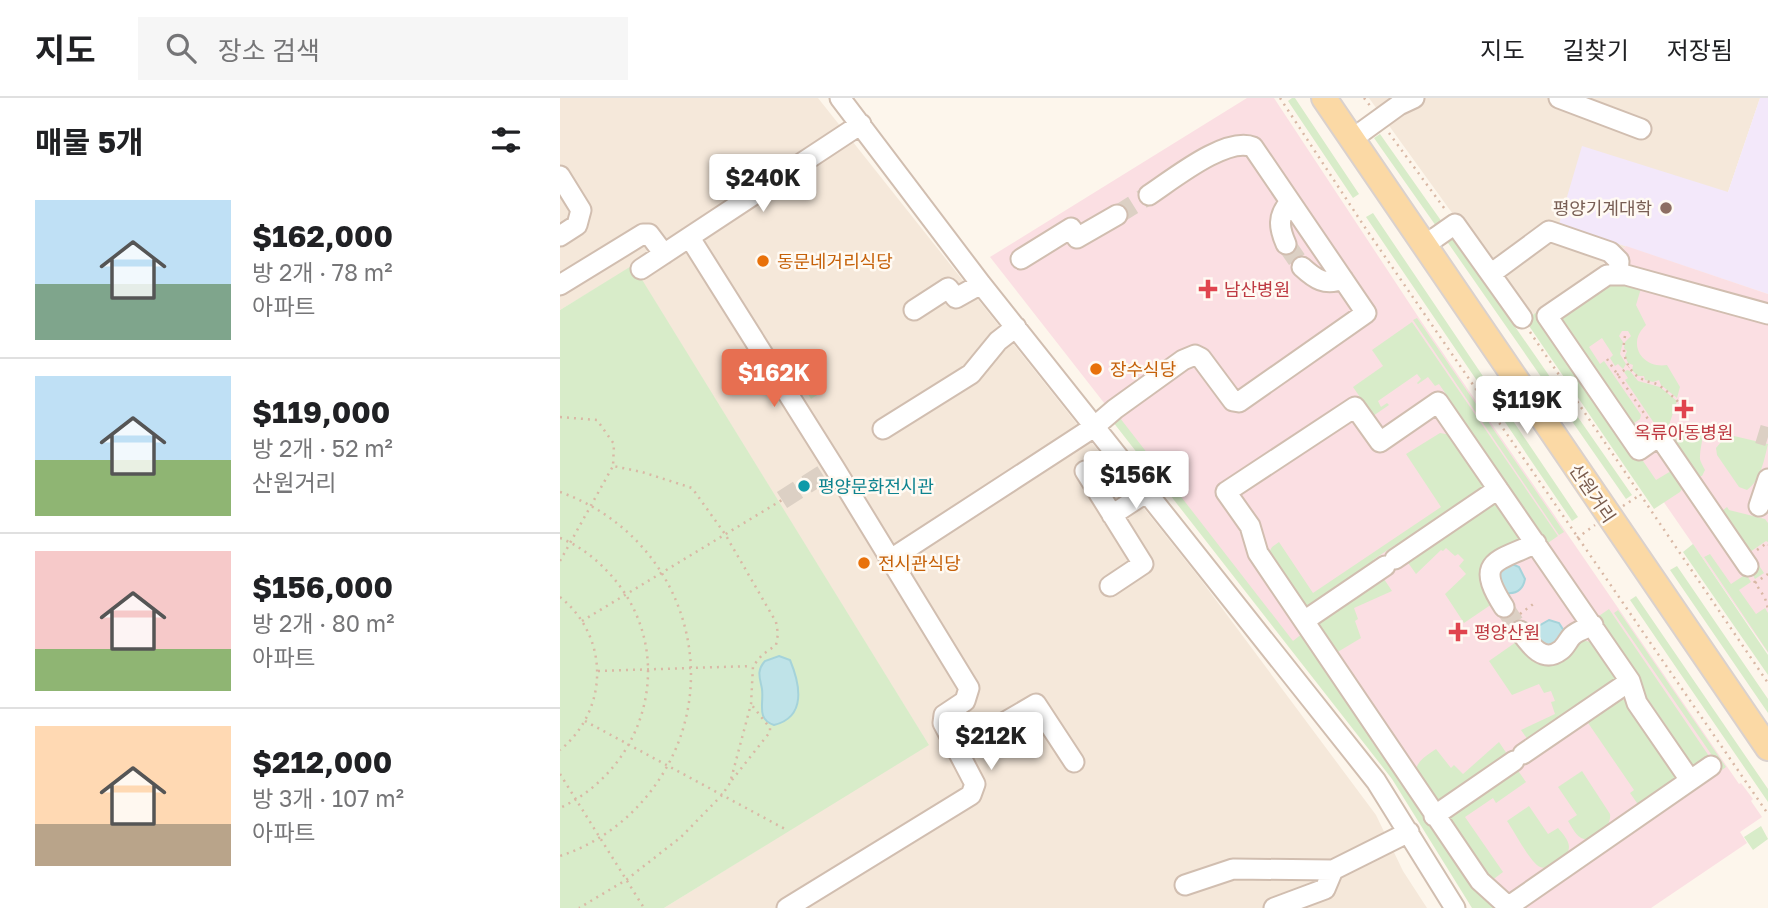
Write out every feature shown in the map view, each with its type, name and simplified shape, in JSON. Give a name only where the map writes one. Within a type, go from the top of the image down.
[{"type":"main road","name":"산원거리","points":[[1324,98],[1768,748]]},
{"type":"street","points":[[840,98],[981,284],[1376,781],[1455,908]]},
{"type":"street","points":[[1352,139],[1399,104],[1414,98]]},
{"type":"street","points":[[1559,98],[1641,129]]},
{"type":"street","points":[[641,268],[861,124]]},
{"type":"street","points":[[891,559],[1094,427],[1137,392],[1183,360],[1195,355],[1201,358],[1233,401],[1239,401],[1366,313],[1253,147],[1245,144],[1217,152],[1149,195]]},
{"type":"street","points":[[560,176],[580,211],[576,225],[560,236]]},
{"type":"street","points":[[1286,244],[1279,228],[1280,216],[1290,202]]},
{"type":"street","points":[[1021,259],[1071,228],[1077,238],[1117,215]]},
{"type":"street","points":[[1425,245],[1455,223],[1522,318]]},
{"type":"street","points":[[1492,274],[1549,231],[1610,252],[1619,261],[1618,275]]},
{"type":"street","points":[[560,285],[643,234],[649,234],[664,254]]},
{"type":"street","points":[[690,238],[969,688],[965,701],[944,715],[943,723],[975,784],[971,795],[786,908]]},
{"type":"street","points":[[1302,267],[1316,279],[1326,283],[1342,279]]},
{"type":"street","points":[[1751,574],[1659,436],[1639,450],[1547,316],[1607,275],[1626,275],[1768,314]]},
{"type":"street","points":[[914,310],[948,288],[956,298],[981,284]]},
{"type":"street","points":[[883,429],[971,374],[998,341],[1016,327]]},
{"type":"street","points":[[1690,780],[1637,703],[1630,681],[1593,625],[1438,402],[1380,442],[1355,407],[1226,492],[1250,526],[1258,553],[1434,816],[1480,881],[1510,907],[1712,766]]},
{"type":"street","points":[[1085,471],[1143,564],[1110,586]]},
{"type":"street","points":[[1759,506],[1768,479]]},
{"type":"street","points":[[1304,621],[1499,489]]},
{"type":"street","points":[[1112,515],[1147,492]]},
{"type":"street","points":[[1536,543],[1500,558],[1492,568],[1490,584],[1531,645],[1539,653],[1546,655],[1560,651],[1572,636],[1593,625]]},
{"type":"street","points":[[1434,816],[1630,681]]},
{"type":"street","points":[[957,750],[1036,704],[1074,762]]},
{"type":"street","points":[[1185,885],[1233,869],[1333,870],[1409,832]]},
{"type":"street","points":[[1274,908],[1325,889],[1333,870]]},
{"type":"path","points":[[1280,98],[1366,229],[1768,814]]},
{"type":"path","points":[[1364,98],[1455,223]]},
{"type":"path","points":[[1522,318],[1768,683]]},
{"type":"path","points":[[1625,336],[1624,356],[1629,367],[1644,381],[1657,384],[1678,400],[1688,414]]},
{"type":"path","points":[[1607,359],[1659,436]]},
{"type":"path","points":[[1617,374],[1629,367]]},
{"type":"path","points":[[560,417],[597,420],[614,444],[613,466],[560,561]]},
{"type":"path","points":[[613,466],[642,471],[692,488],[725,534],[776,622],[776,645],[753,666],[751,704],[730,783]]},
{"type":"path","points":[[560,492],[591,505],[620,525],[637,540],[662,572],[682,616],[688,637],[691,668],[689,704],[684,726],[668,765],[641,803],[625,819],[600,837],[560,856]]},
{"type":"path","points":[[582,621],[782,500]]},
{"type":"path","points":[[560,538],[596,560],[618,582],[634,608],[644,638],[648,670],[646,699],[638,729],[623,757],[603,781],[560,808]]},
{"type":"path","points":[[1751,574],[1768,574]]},
{"type":"path","points":[[1751,574],[1765,598],[1768,609]]},
{"type":"path","points":[[560,597],[582,621],[595,649],[598,671],[593,703],[585,721],[573,739],[560,750]]},
{"type":"path","points":[[1515,618],[1536,602]]},
{"type":"path","points":[[598,671],[753,666]]},
{"type":"path","points":[[579,908],[626,880],[681,837],[722,795],[770,732],[751,704]]},
{"type":"path","points":[[585,721],[785,829]]},
{"type":"path","points":[[560,774],[644,908]]},
{"type":"shaded area","points":[[560,98],[818,98],[1201,580],[1376,815],[1403,871],[1427,908],[664,908],[928,744],[633,266],[560,310]]},
{"type":"shaded area","name":"평양산원","points":[[1247,98],[1274,98],[1421,321],[1739,784],[1741,783],[1753,799],[1751,801],[1762,817],[1740,832],[1747,843],[1651,908],[1476,908],[1398,779],[990,257]]},
{"type":"shaded area","points":[[1369,98],[1760,98],[1728,192],[1559,224],[1626,246],[1536,317],[1455,217]]},
{"type":"shaded area","name":"평양기계대학","points":[[1760,98],[1768,98],[1768,294],[1559,224],[1582,146],[1728,192]]},
{"type":"shaded area","name":"옥류아동병원","points":[[1626,246],[1768,294],[1768,653],[1536,317],[1540,308]]},
{"type":"green space","points":[[1295,98],[1359,194],[1353,198],[1288,101]]},
{"type":"green space","points":[[1380,134],[1442,222],[1436,226],[1374,138]]},
{"type":"green space","points":[[1373,213],[1578,517],[1572,521],[1366,217]]},
{"type":"green space","points":[[1452,236],[1632,495],[1626,499],[1446,240]]},
{"type":"green space","points":[[633,265],[929,745],[664,908],[560,908],[560,310]]},
{"type":"green space","points":[[1607,281],[1642,285],[1636,305],[1646,325],[1637,339],[1637,347],[1644,359],[1650,363],[1667,365],[1680,387],[1677,398],[1661,385],[1659,380],[1645,380],[1644,376],[1638,376],[1632,370],[1633,365],[1628,363],[1625,356],[1627,351],[1624,348],[1625,342],[1631,336],[1628,331],[1622,331],[1619,336],[1623,342],[1620,354],[1626,364],[1623,369],[1618,364],[1615,366],[1610,358],[1613,355],[1602,338],[1589,347],[1600,364],[1604,361],[1641,415],[1640,419],[1630,426],[1553,318]]},
{"type":"green space","points":[[1540,310],[1656,480],[1676,471],[1685,484],[1680,492],[1654,509],[1525,320]]},
{"type":"green space","points":[[1417,318],[1564,532],[1559,535],[1413,320]]},
{"type":"green space","points":[[1412,322],[1558,536],[1545,545],[1449,406],[1452,403],[1439,384],[1435,386],[1428,377],[1418,384],[1421,379],[1417,374],[1378,401],[1381,407],[1387,403],[1389,405],[1373,416],[1353,387],[1383,366],[1372,350]]},
{"type":"green space","points":[[807,362],[825,390],[811,399],[793,370]]},
{"type":"green space","points":[[1627,370],[1638,381],[1660,387],[1677,401],[1669,425],[1661,427],[1654,423],[1625,380],[1628,378],[1624,372]]},
{"type":"green space","points":[[1120,418],[1293,641],[1303,633],[1377,737],[1372,742],[1494,908],[1472,908],[1392,779],[1113,422]]},
{"type":"green space","points":[[1685,426],[1693,427],[1701,433],[1700,459],[1705,470],[1702,476],[1698,476],[1672,440],[1675,431]]},
{"type":"green space","points":[[1440,433],[1451,435],[1486,486],[1399,550],[1395,545],[1373,560],[1376,565],[1303,614],[1267,556],[1272,547],[1279,542],[1313,593],[1441,507],[1406,454]]},
{"type":"green space","points":[[1734,436],[1768,444],[1759,475],[1747,490],[1739,487],[1717,455],[1716,448],[1721,442]]},
{"type":"green space","points":[[1496,500],[1519,534],[1519,542],[1482,581],[1492,604],[1464,623],[1445,594],[1466,574],[1459,566],[1464,560],[1446,548],[1416,574],[1404,557]]},
{"type":"green space","points":[[1727,507],[1729,510],[1765,519],[1768,523],[1768,542],[1750,552],[1764,573],[1755,579],[1717,515]]},
{"type":"green space","points":[[1693,544],[1768,655],[1768,675],[1683,552]]},
{"type":"green space","points":[[1710,554],[1731,584],[1746,574],[1751,582],[1739,590],[1756,614],[1765,608],[1768,613],[1768,652],[1704,557]]},
{"type":"green space","points":[[1677,566],[1768,699],[1768,713],[1670,570]]},
{"type":"green space","points":[[1380,573],[1392,591],[1354,608],[1361,638],[1336,653],[1308,621]]},
{"type":"green space","points":[[1636,596],[1768,789],[1768,802],[1630,600]]},
{"type":"green space","points":[[1609,609],[1711,759],[1690,773],[1667,736],[1670,731],[1593,620]]},
{"type":"green space","points":[[1618,610],[1726,767],[1722,770],[1614,613]]},
{"type":"green space","points":[[1519,640],[1592,642],[1616,674],[1615,680],[1530,743],[1521,730],[1555,714],[1551,702],[1555,701],[1551,691],[1544,693],[1539,684],[1512,695],[1489,661]]},
{"type":"green space","points":[[1620,698],[1627,702],[1677,774],[1677,778],[1642,805],[1637,803],[1630,793],[1634,790],[1584,717]]},
{"type":"green space","points":[[1499,742],[1509,757],[1436,808],[1415,774],[1422,759],[1436,749],[1451,768],[1454,765],[1463,774]]},
{"type":"green space","points":[[1514,765],[1526,782],[1496,803],[1493,798],[1465,817],[1503,872],[1491,881],[1441,816]]},
{"type":"green space","points":[[1582,771],[1610,814],[1609,823],[1603,832],[1589,840],[1579,836],[1568,821],[1577,815],[1558,787]]},
{"type":"green space","points":[[1529,806],[1548,834],[1558,828],[1569,844],[1566,855],[1558,863],[1544,868],[1536,864],[1507,821]]},
{"type":"green space","points":[[1761,826],[1768,839],[1753,850],[1744,837]]},
{"type":"water","points":[[1510,563],[1519,567],[1525,579],[1523,586],[1514,593],[1507,593],[1495,574]]},
{"type":"water","points":[[1549,620],[1559,623],[1564,631],[1551,650],[1534,636],[1537,627]]},
{"type":"water","points":[[779,656],[790,660],[798,698],[792,715],[774,725],[763,715],[760,671],[765,661]]},
{"type":"tunnel","points":[[1117,215],[1149,195]]},
{"type":"tunnel","points":[[1286,244],[1302,267]]},
{"type":"tunnel","points":[[1758,434],[1768,437]]},
{"type":"tunnel","points":[[782,500],[834,467]]},
{"type":"tunnel","points":[[1504,607],[1520,631]]},
{"type":"place","name":"평양기계대학","points":[[1666,208]]},
{"type":"place","name":"동문네거리식당","points":[[763,261]]},
{"type":"place","name":"남산병원","points":[[1208,289]]},
{"type":"place","name":"장수식당","points":[[1096,369]]},
{"type":"place","name":"옥류아동병원","points":[[1684,409]]},
{"type":"place","name":"평양문화전시관","points":[[804,486]]},
{"type":"place","name":"전시관식당","points":[[864,563]]},
{"type":"place","name":"평양산원","points":[[1458,632]]}]
